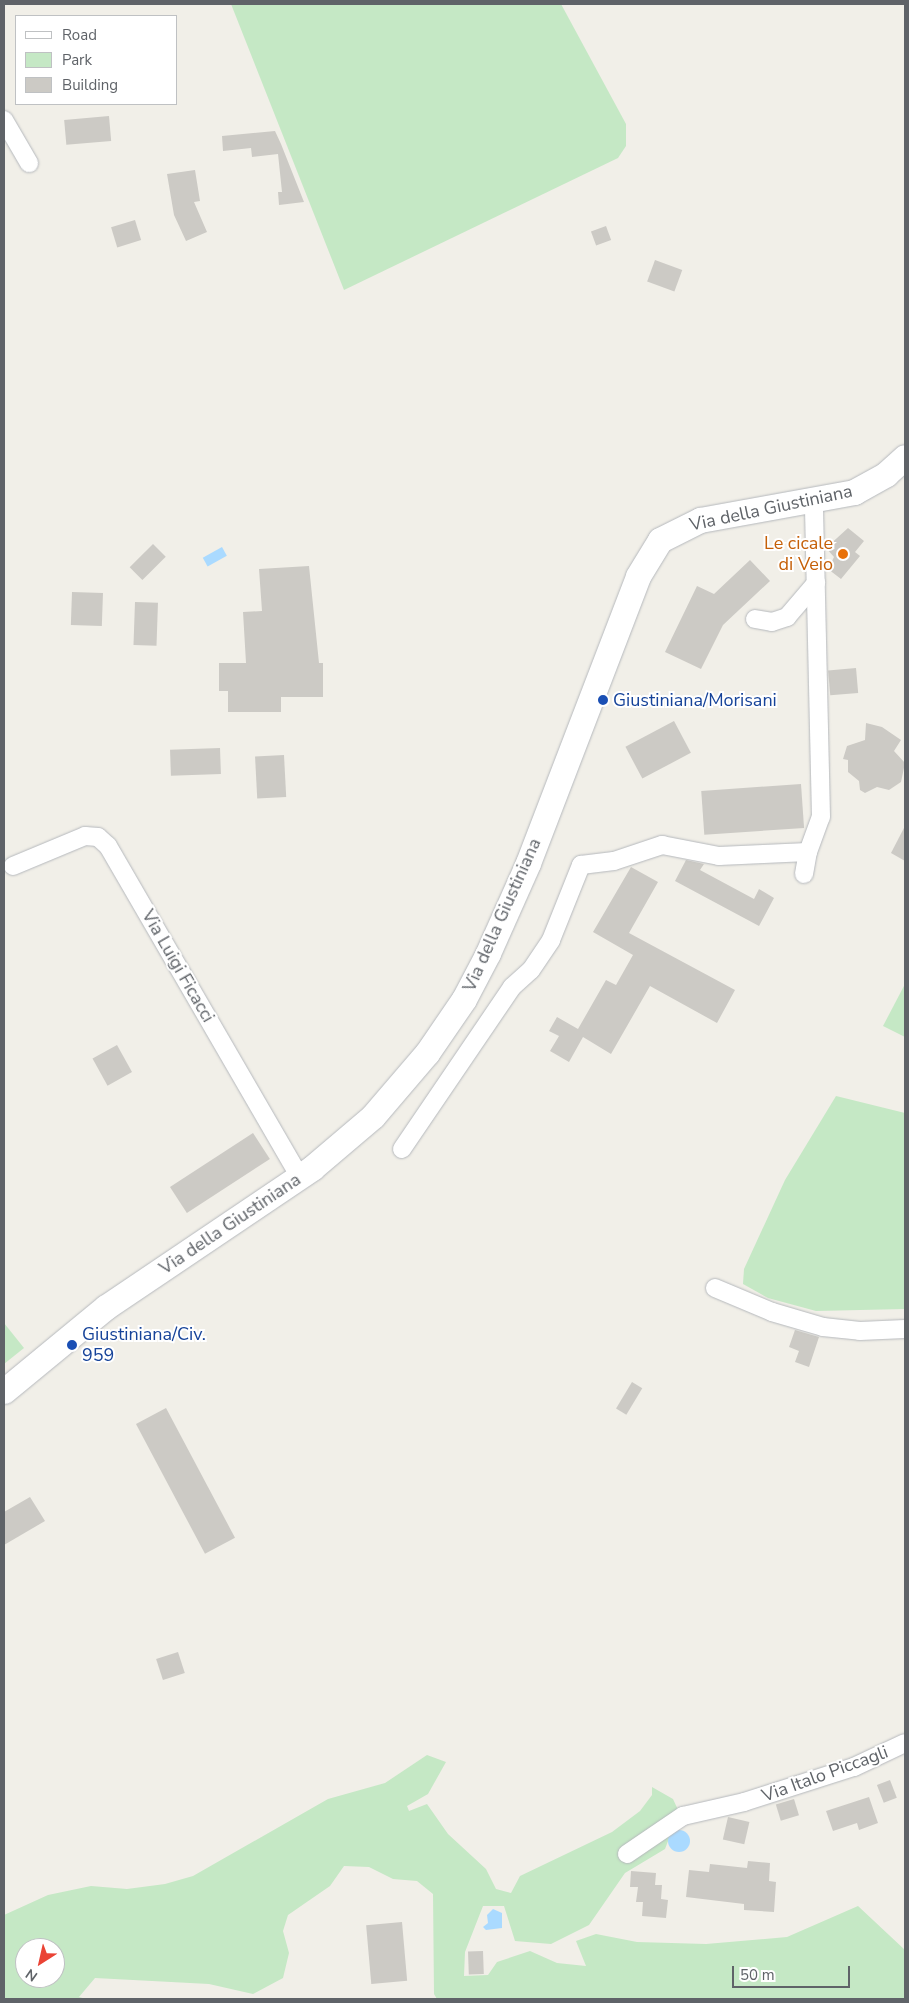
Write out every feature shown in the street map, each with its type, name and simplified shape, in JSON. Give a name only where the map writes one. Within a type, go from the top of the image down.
[{"type":"street","points":[[4,120],[29,163]]},
{"type":"street","name":"Via della Giustiniana","points":[[4,1391],[106,1307],[300,1177],[384,1104],[443,1031],[473,982],[525,869],[617,626],[651,551],[670,532],[691,523],[814,501],[868,485],[905,457]]},
{"type":"street","points":[[804,874],[808,852],[821,817],[814,501]]},
{"type":"street","points":[[756,619],[772,622],[788,617],[816,583]]},
{"type":"street","name":"Via Luigi Ficacci","points":[[13,866],[85,836],[98,837],[108,846],[300,1177]]},
{"type":"street","points":[[402,1148],[512,987],[531,970],[551,940],[581,865],[614,861],[662,845],[719,856],[808,852]]},
{"type":"street","points":[[715,1288],[772,1312],[823,1327],[860,1331],[905,1329]]},
{"type":"street","name":"Via Italo Piccagli","points":[[627,1854],[683,1816],[744,1802],[854,1766],[905,1743]]},
{"type":"green space","points":[[231,4],[561,4],[626,124],[626,146],[618,158],[344,290]]},
{"type":"green space","points":[[905,984],[905,1037],[883,1026]]},
{"type":"green space","points":[[836,1096],[905,1113],[905,1309],[816,1311],[768,1298],[743,1284],[744,1269],[785,1180]]},
{"type":"green space","points":[[4,1323],[24,1348],[4,1364]]},
{"type":"green space","points":[[427,1755],[446,1762],[428,1794],[407,1806],[409,1811],[427,1804],[448,1834],[486,1869],[496,1889],[511,1893],[520,1876],[612,1832],[640,1811],[652,1795],[652,1787],[673,1799],[679,1812],[665,1849],[625,1873],[589,1925],[551,1944],[515,1941],[504,1906],[483,1906],[465,1952],[464,1976],[488,1975],[497,1962],[530,1951],[557,1963],[586,1966],[576,1941],[596,1934],[637,1942],[706,1944],[787,1937],[858,1906],[905,1950],[905,1999],[437,1999],[434,1994],[433,1894],[417,1881],[393,1879],[369,1867],[344,1866],[330,1886],[288,1915],[283,1931],[289,1953],[283,1978],[253,1994],[209,1984],[95,1978],[79,1997],[86,1999],[4,1999],[4,1915],[48,1895],[91,1886],[127,1889],[165,1884],[193,1876],[328,1799],[385,1783]]},
{"type":"water","points":[[222,547],[227,556],[208,566],[203,558]]},
{"type":"water","points":[[679,1830],[689,1837],[690,1841],[683,1851],[679,1852],[669,1845],[668,1841],[675,1831]]},
{"type":"water","points":[[493,1909],[502,1913],[502,1928],[486,1930],[483,1927],[488,1923],[487,1915]]},
{"type":"building","points":[[109,116],[111,141],[66,145],[64,120]]},
{"type":"building","points":[[275,131],[304,202],[279,205],[278,192],[282,192],[278,154],[252,157],[251,148],[223,151],[222,136]]},
{"type":"building","points":[[195,170],[200,201],[194,202],[207,232],[186,241],[174,215],[167,174]]},
{"type":"building","points":[[135,220],[141,240],[117,247],[111,227]]},
{"type":"building","points":[[606,226],[611,240],[596,246],[591,231]]},
{"type":"building","points":[[655,260],[682,270],[674,292],[647,282]]},
{"type":"building","name":"Le cicale di Veio","points":[[848,528],[864,541],[855,552],[860,556],[841,579],[828,569],[834,557],[826,548]]},
{"type":"building","points":[[153,544],[166,557],[142,580],[130,567]]},
{"type":"building","points":[[750,560],[770,581],[723,625],[701,669],[665,652],[697,586],[714,594]]},
{"type":"building","points":[[309,566],[319,663],[323,663],[323,697],[281,697],[281,712],[228,712],[228,691],[219,691],[219,663],[246,663],[243,612],[262,611],[259,569]]},
{"type":"building","points":[[72,592],[103,593],[102,626],[71,625]]},
{"type":"building","points":[[135,602],[158,603],[156,646],[133,645]]},
{"type":"building","points":[[856,668],[858,693],[830,695],[828,670]]},
{"type":"building","points":[[674,721],[691,753],[642,779],[625,747]]},
{"type":"building","points":[[866,723],[882,727],[901,740],[894,751],[905,763],[901,782],[889,790],[877,787],[865,793],[860,790],[859,781],[848,772],[848,760],[843,759],[847,746],[865,740]]},
{"type":"building","points":[[220,748],[221,774],[171,776],[170,750]]},
{"type":"building","points":[[284,755],[286,797],[257,798],[255,757]]},
{"type":"building","points":[[801,784],[804,828],[704,835],[701,791]]},
{"type":"building","points":[[905,826],[905,861],[891,853]]},
{"type":"building","points":[[686,860],[704,864],[700,870],[754,899],[759,889],[774,898],[759,926],[675,881]]},
{"type":"building","points":[[631,867],[658,882],[629,933],[735,990],[717,1023],[650,986],[611,1054],[583,1037],[569,1062],[550,1051],[559,1036],[549,1031],[557,1017],[578,1029],[606,980],[616,985],[633,955],[593,932]]},
{"type":"building","points":[[117,1045],[132,1072],[108,1086],[93,1059]]},
{"type":"building","points":[[253,1133],[270,1159],[187,1213],[170,1187]]},
{"type":"building","points":[[795,1330],[819,1337],[809,1367],[795,1362],[799,1351],[789,1347]]},
{"type":"building","points":[[632,1382],[642,1388],[626,1415],[616,1409]]},
{"type":"building","points":[[166,1408],[235,1538],[205,1554],[136,1424]]},
{"type":"building","points":[[30,1497],[45,1521],[4,1545],[4,1512]]},
{"type":"building","points":[[178,1652],[185,1673],[163,1680],[156,1659]]},
{"type":"building","points":[[890,1780],[897,1798],[884,1803],[877,1785]]},
{"type":"building","points":[[869,1797],[878,1823],[859,1830],[857,1823],[833,1831],[826,1811]]},
{"type":"building","points":[[794,1799],[799,1815],[781,1821],[776,1805]]},
{"type":"building","points":[[728,1817],[749,1822],[744,1844],[723,1839]]},
{"type":"building","points":[[748,1861],[770,1863],[769,1881],[776,1882],[774,1912],[744,1910],[744,1904],[686,1897],[689,1870],[709,1872],[710,1864],[747,1868]]},
{"type":"building","points":[[631,1871],[656,1873],[655,1885],[662,1885],[661,1899],[668,1900],[666,1918],[642,1916],[643,1902],[636,1902],[638,1887],[630,1887]]},
{"type":"building","points":[[402,1922],[407,1981],[371,1984],[366,1925]]},
{"type":"building","points":[[483,1951],[484,1974],[469,1975],[468,1952]]},
{"type":"place","name":"Le cicale di Veio","points":[[843,554]]},
{"type":"place","name":"Giustiniana/Morisani","points":[[603,700]]},
{"type":"place","name":"Giustiniana/Civ. 959","points":[[72,1345]]}]
